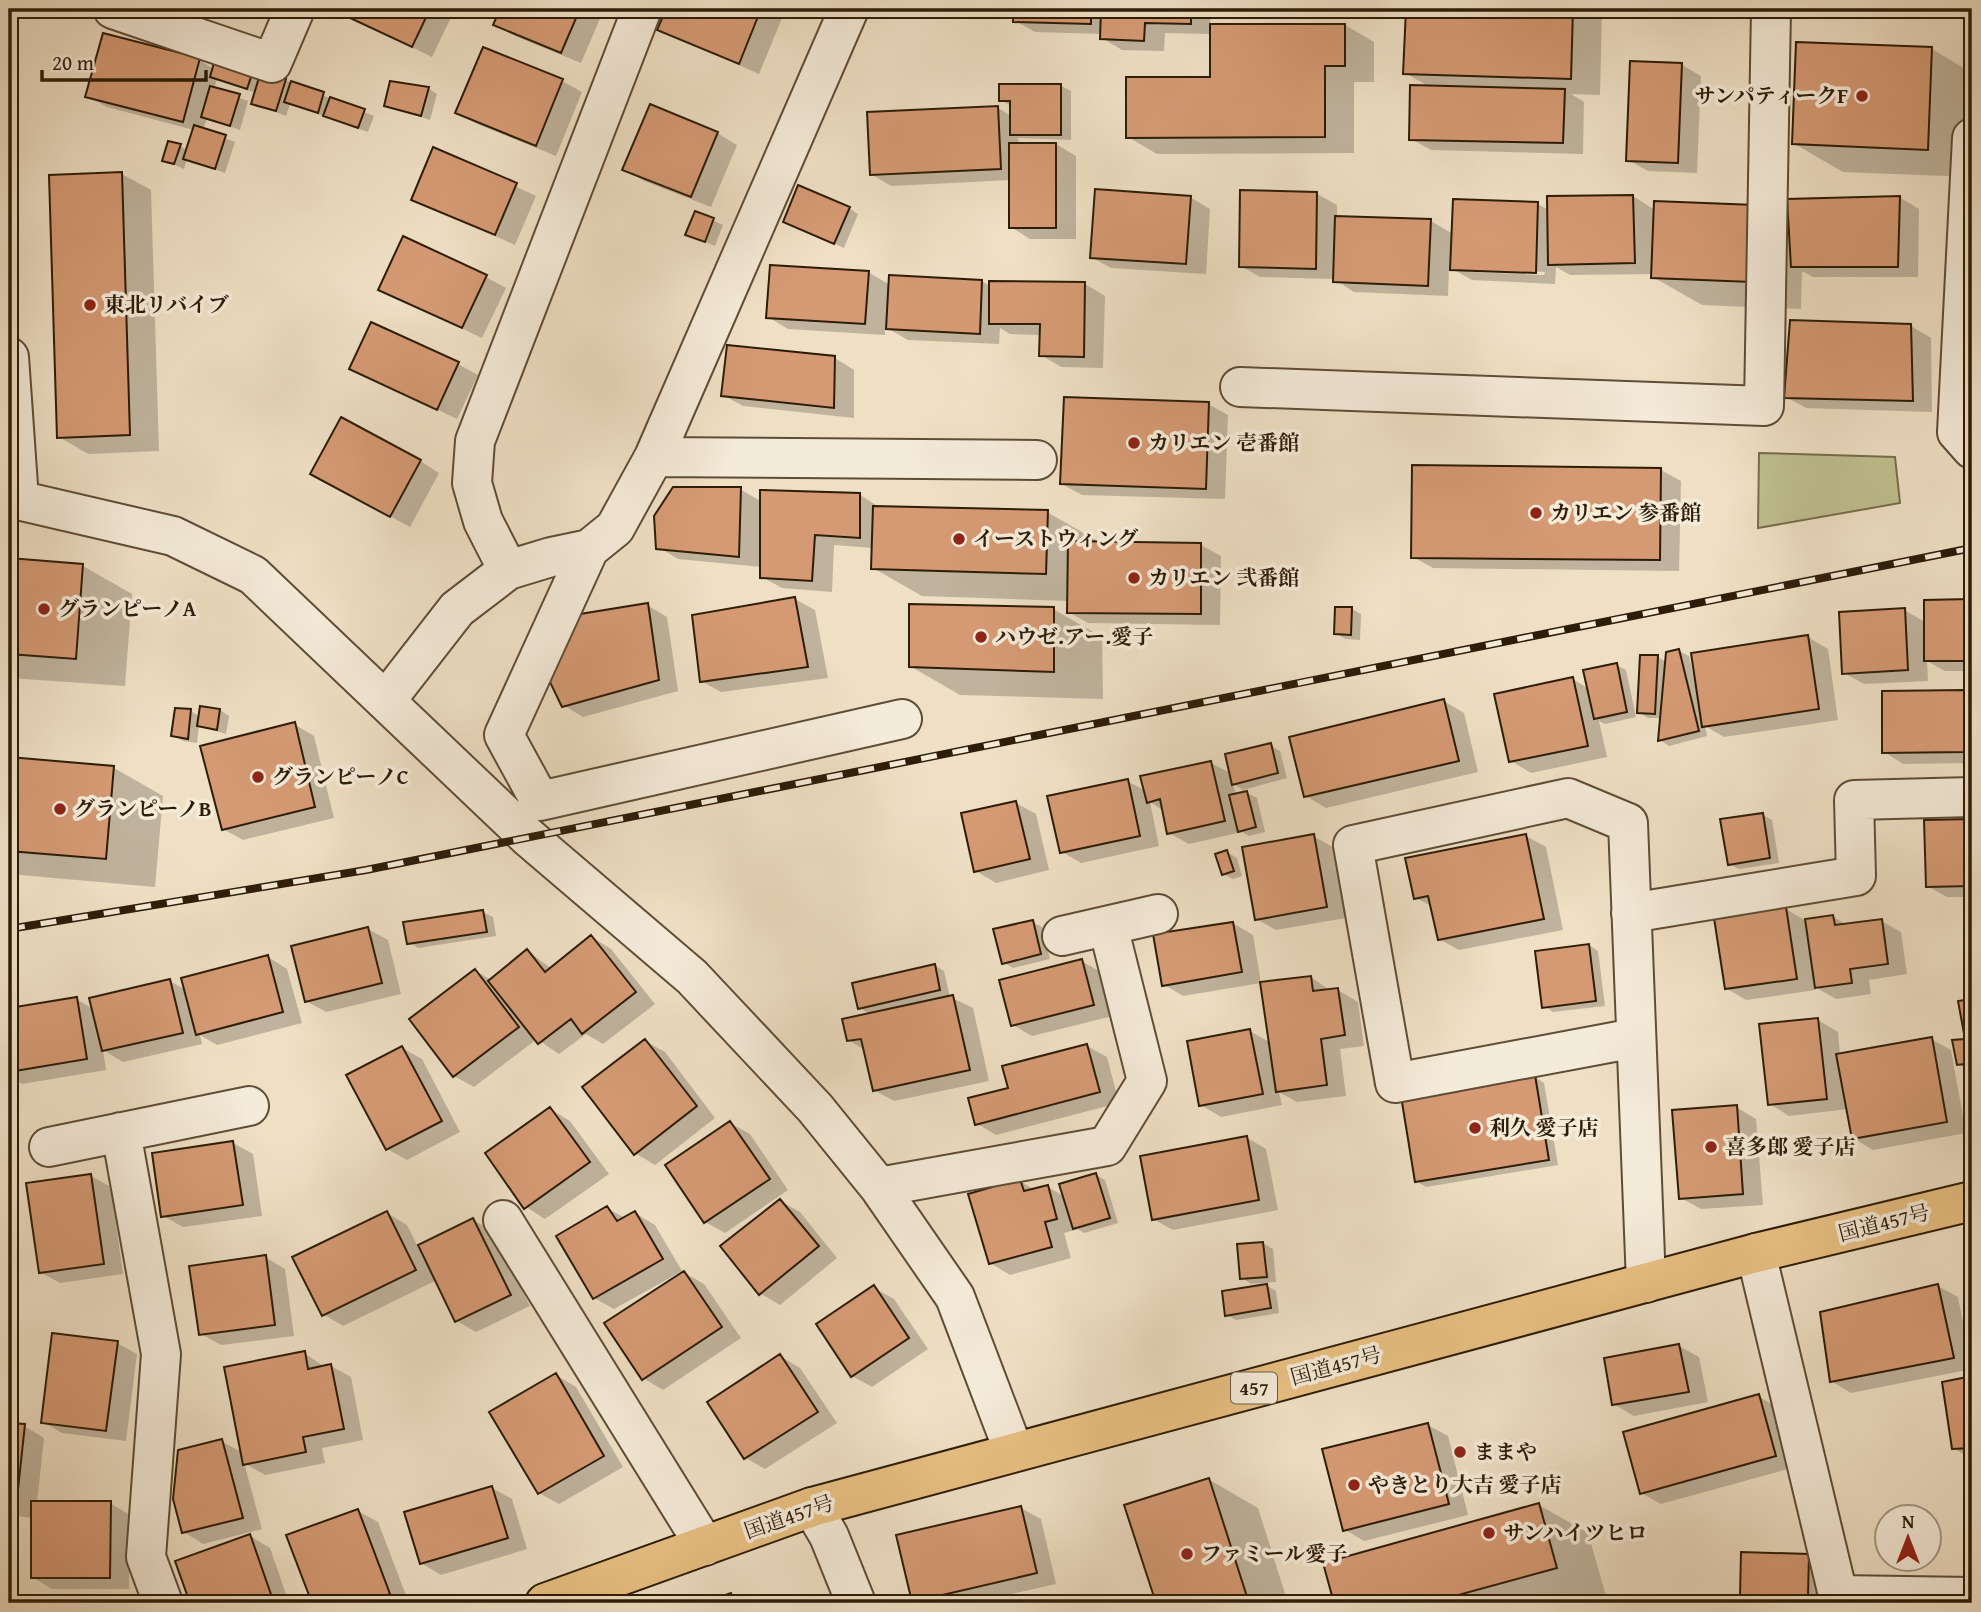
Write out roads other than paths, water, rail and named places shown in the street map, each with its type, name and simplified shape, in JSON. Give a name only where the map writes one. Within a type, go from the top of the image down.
[{"type":"highway","name":"国道457号","points":[[545,1603],[812,1507],[1646,1283],[1972,1201]]},
{"type":"street","points":[[113,9],[272,63],[295,9]]},
{"type":"street","points":[[508,570],[483,521],[472,483],[475,441],[642,9]]},
{"type":"street","points":[[849,9],[654,457],[615,528],[589,550],[504,735],[540,801],[902,719]]},
{"type":"street","points":[[1240,387],[1764,406],[1771,9]]},
{"type":"street","points":[[1972,138],[1957,432],[1972,449]]},
{"type":"street","points":[[9,357],[14,499],[173,536],[253,575],[387,699],[528,837],[692,977],[815,1108],[879,1187],[955,1297],[1014,1452]]},
{"type":"street","points":[[654,457],[1037,460]]},
{"type":"street","points":[[387,699],[457,609],[508,570],[551,557],[589,550]]},
{"type":"street","points":[[1631,913],[1856,876],[1854,800],[1972,797]]},
{"type":"street","points":[[1634,1038],[1395,1083],[1353,845],[1567,798],[1628,823],[1634,1038],[1646,1283]]},
{"type":"street","points":[[1062,936],[1158,914]]},
{"type":"street","points":[[879,1187],[1107,1146],[1147,1081],[1108,926]]},
{"type":"street","points":[[49,1146],[249,1106]]},
{"type":"street","points":[[121,1132],[161,1354],[146,1557],[163,1603]]},
{"type":"street","points":[[503,1220],[705,1546]]},
{"type":"street","points":[[1756,1254],[1838,1595],[1972,1597]]},
{"type":"street","points":[[812,1507],[829,1536],[856,1603]]},
{"type":"railway","points":[[9,929],[366,870],[1972,548]]},
{"type":"place","name":"サンパティークF","points":[[1862,96]]},
{"type":"place","name":"東北リバイブ","points":[[90,305]]},
{"type":"place","name":"カリエン 壱番館","points":[[1134,443]]},
{"type":"place","name":"カリエン 参番館","points":[[1536,513]]},
{"type":"place","name":"イーストウィング","points":[[959,539]]},
{"type":"place","name":"カリエン 弐番館","points":[[1134,578]]},
{"type":"place","name":"グランピーノA","points":[[44,609]]},
{"type":"place","name":"ハウゼ.アー.愛子","points":[[981,637]]},
{"type":"place","name":"グランピーノC","points":[[258,777]]},
{"type":"place","name":"グランピーノB","points":[[60,809]]},
{"type":"place","name":"利久 愛子店","points":[[1475,1128]]},
{"type":"place","name":"喜多郎 愛子店","points":[[1711,1147]]},
{"type":"place","name":"ままや","points":[[1460,1452]]},
{"type":"place","name":"やきとり大吉 愛子店","points":[[1354,1485]]},
{"type":"place","name":"サンハイツヒロ","points":[[1489,1533]]},
{"type":"place","name":"ファミール愛子","points":[[1187,1554]]}]
